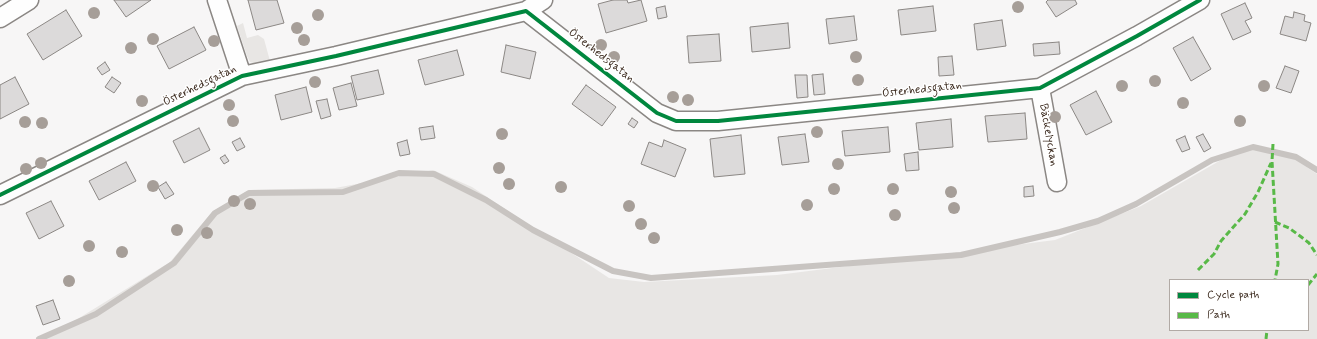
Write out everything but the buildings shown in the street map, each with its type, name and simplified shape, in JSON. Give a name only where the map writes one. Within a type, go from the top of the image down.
[{"type":"street","points":[[0,18],[29,0]]},
{"type":"street","points":[[217,0],[242,76]]},
{"type":"street","points":[[526,11],[543,0]]},
{"type":"street","name":"Österhedsgatan","points":[[0,195],[242,76],[336,56],[526,11],[657,113],[676,121],[718,121],[1040,88],[1200,0]]},
{"type":"street","name":"Bäckelyckan","points":[[1040,88],[1057,182]]},
{"type":"shaded area","points":[[243,23],[247,38],[258,35],[264,39],[270,61],[256,64],[250,62],[237,26]]},
{"type":"shaded area","points":[[1251,149],[1292,157],[1317,174],[1317,339],[45,339],[170,262],[212,212],[249,190],[335,188],[433,170],[472,187],[609,278],[644,282],[777,275],[1055,240],[1141,206],[1228,156]]},
{"type":"waterway","points":[[39,339],[96,314],[174,263],[215,213],[249,193],[343,192],[399,173],[434,174],[486,200],[533,230],[613,271],[651,278],[961,255],[1060,232],[1098,221],[1136,204],[1212,160],[1253,147],[1296,157],[1317,170]]},
{"type":"marked path","points":[[1273,144],[1272,161],[1278,264],[1275,279]]},
{"type":"marked path","points":[[1198,270],[1214,254],[1221,241],[1245,214],[1258,192],[1271,163]]},
{"type":"marked path","points":[[1275,222],[1289,228],[1309,243],[1317,255]]},
{"type":"marked path","points":[[1309,284],[1317,274]]},
{"type":"marked path","points":[[1266,339],[1267,331]]},
{"type":"cycle path","points":[[0,195],[242,76],[336,56],[526,11],[657,113],[676,121],[718,121],[1040,88],[1200,0]]}]
